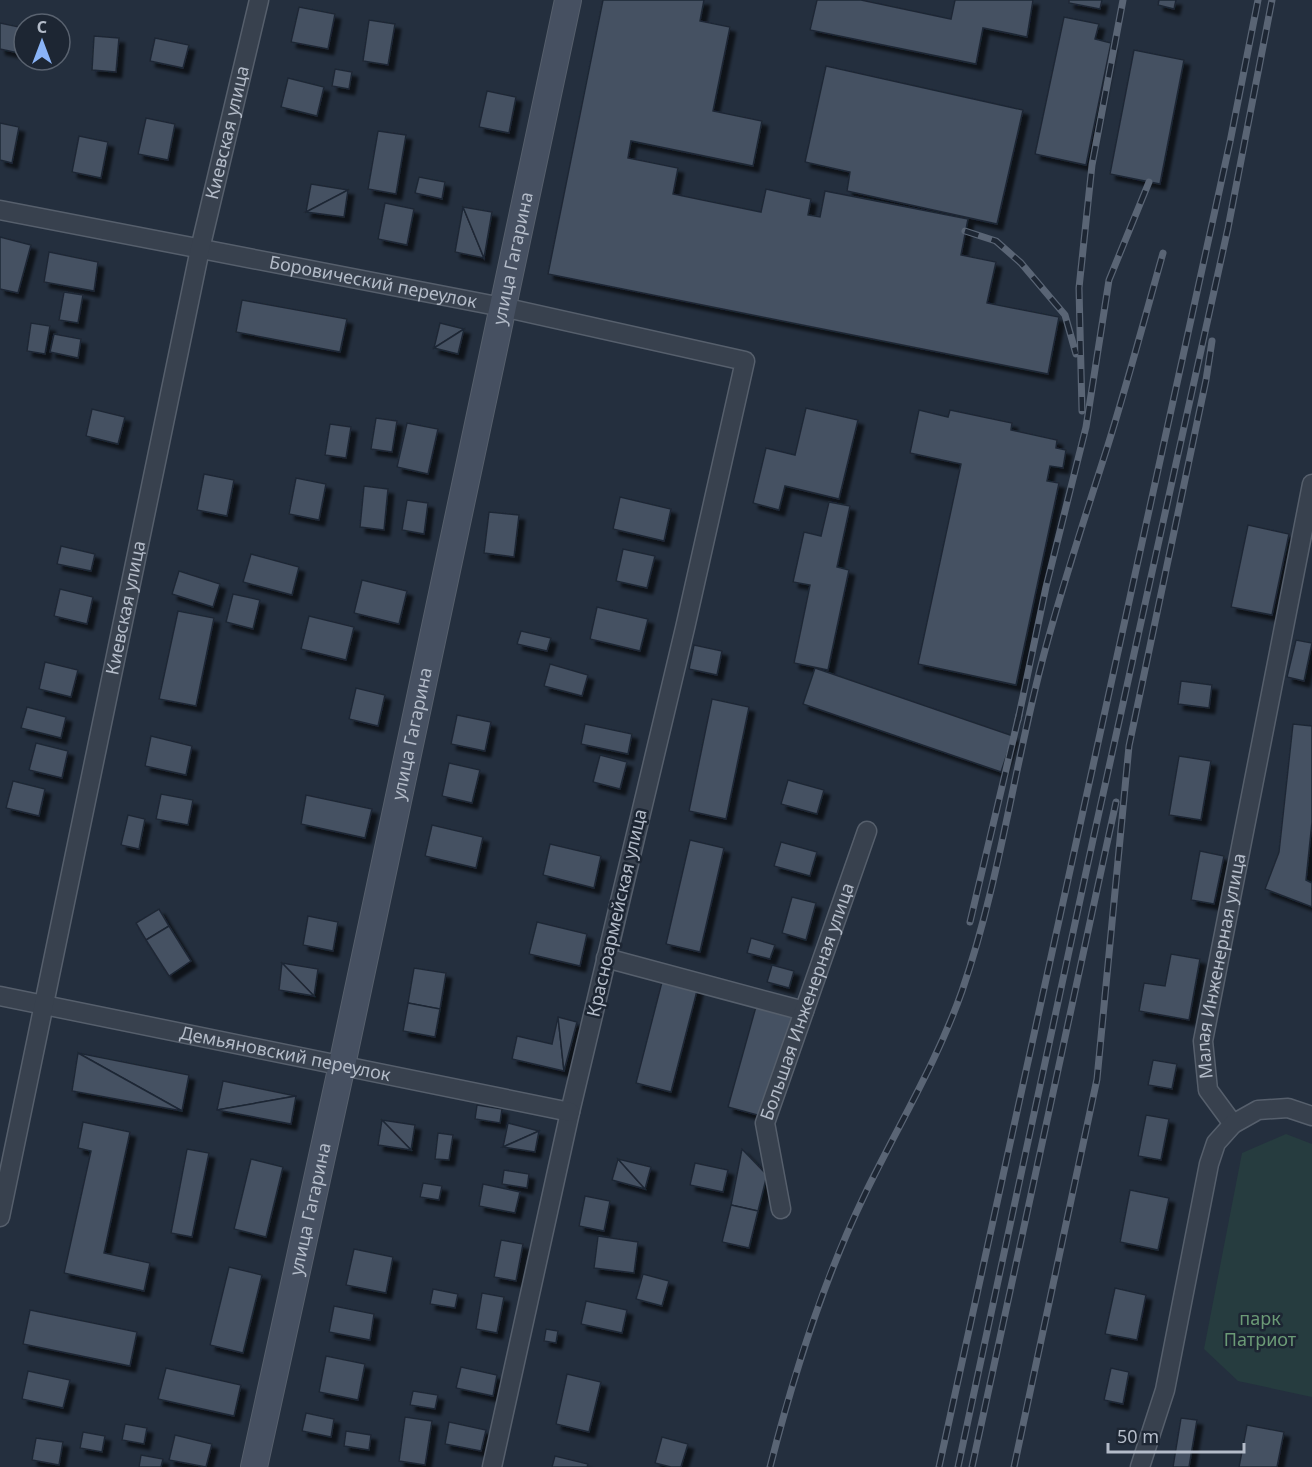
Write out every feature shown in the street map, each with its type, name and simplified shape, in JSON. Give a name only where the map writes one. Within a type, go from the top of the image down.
[{"type":"street","name":"Киевская улица","points":[[0,1217],[200,249],[259,0]]},
{"type":"street","name":"улица Гагарина","points":[[254,1467],[342,1065],[568,0]]},
{"type":"street","name":"Боровический переулок","points":[[0,210],[502,306],[745,361]]},
{"type":"street","name":"Красноармейская улица","points":[[492,1467],[570,1113],[685,628],[745,361]]},
{"type":"street","name":"Малая Инженерная улица","points":[[1233,1124],[1208,1090],[1203,1041],[1312,484]]},
{"type":"street","name":"Большая Инженерная улица","points":[[781,1209],[765,1124],[867,831]]},
{"type":"street","points":[[606,958],[804,1011]]},
{"type":"street","name":"Демьяновский переулок","points":[[0,996],[570,1113]]},
{"type":"street","points":[[1140,1467],[1165,1390],[1209,1164],[1216,1143],[1233,1124],[1258,1110],[1288,1108],[1312,1116]]},
{"type":"green space","name":"парк Патриот","points":[[1286,1134],[1312,1144],[1312,1397],[1238,1381],[1204,1349],[1242,1153]]},
{"type":"building","points":[[603,0],[704,0],[700,21],[730,27],[713,111],[762,121],[753,166],[631,141],[628,158],[678,168],[673,194],[761,212],[766,189],[811,199],[808,215],[820,217],[825,191],[968,219],[961,255],[996,262],[987,303],[1059,317],[1048,374],[548,274]]},
{"type":"building","points":[[817,0],[861,0],[951,19],[955,0],[1033,0],[1027,37],[983,28],[976,64],[810,30]]},
{"type":"building","points":[[1069,0],[1102,0],[1100,9],[1069,3]]},
{"type":"building","points":[[1159,0],[1176,0],[1174,9],[1158,5]]},
{"type":"building","points":[[299,7],[335,14],[328,49],[291,42]]},
{"type":"building","points":[[1064,17],[1099,24],[1095,39],[1111,43],[1086,165],[1035,154]]},
{"type":"building","points":[[369,20],[395,24],[388,65],[363,61]]},
{"type":"building","points":[[0,23],[12,26],[12,52],[0,49]]},
{"type":"building","points":[[94,36],[119,38],[116,72],[92,70]]},
{"type":"building","points":[[155,38],[189,45],[183,68],[150,61]]},
{"type":"building","points":[[1134,50],[1184,60],[1160,184],[1110,174]]},
{"type":"building","points":[[826,66],[1023,110],[997,224],[847,191],[850,172],[805,162]]},
{"type":"building","points":[[335,69],[352,72],[349,89],[332,86]]},
{"type":"building","points":[[288,78],[324,87],[317,116],[281,107]]},
{"type":"building","points":[[487,91],[516,97],[509,133],[479,127]]},
{"type":"building","points":[[146,118],[175,124],[168,160],[138,154]]},
{"type":"building","points":[[0,123],[19,127],[12,163],[0,160]]},
{"type":"building","points":[[378,131],[406,135],[396,194],[368,189]]},
{"type":"building","points":[[79,136],[108,142],[101,178],[72,172]]},
{"type":"building","points":[[419,177],[445,182],[442,199],[415,193]]},
{"type":"building","points":[[311,184],[348,190],[306,212]]},
{"type":"building","points":[[348,190],[344,217],[306,212]]},
{"type":"building","points":[[385,203],[414,209],[407,245],[378,239]]},
{"type":"building","points":[[463,207],[484,258],[455,252]]},
{"type":"building","points":[[463,207],[492,212],[484,258]]},
{"type":"building","points":[[0,237],[31,245],[18,293],[0,289]]},
{"type":"building","points":[[49,252],[98,262],[94,291],[44,282]]},
{"type":"building","points":[[64,292],[83,295],[78,323],[59,320]]},
{"type":"building","points":[[242,300],[347,319],[340,352],[236,332]]},
{"type":"building","points":[[31,323],[50,326],[45,354],[27,351]]},
{"type":"building","points":[[440,323],[464,329],[434,348]]},
{"type":"building","points":[[464,329],[458,354],[434,348]]},
{"type":"building","points":[[54,334],[81,339],[78,358],[50,352]]},
{"type":"building","points":[[806,408],[858,420],[839,499],[785,486],[779,510],[753,503],[766,448],[795,455]]},
{"type":"building","points":[[92,409],[125,417],[118,444],[86,436]]},
{"type":"building","points":[[919,410],[948,417],[950,410],[1012,423],[1011,430],[1057,440],[1056,448],[1066,450],[1063,468],[1050,466],[1047,481],[1059,483],[1016,685],[918,664],[961,464],[910,453]]},
{"type":"building","points":[[376,418],[397,421],[392,452],[371,449]]},
{"type":"building","points":[[407,423],[438,429],[428,474],[397,467]]},
{"type":"building","points":[[330,424],[351,427],[346,458],[325,455]]},
{"type":"building","points":[[204,474],[234,480],[227,516],[197,510]]},
{"type":"building","points":[[296,478],[326,484],[319,520],[289,514]]},
{"type":"building","points":[[364,486],[388,489],[384,530],[360,527]]},
{"type":"building","points":[[620,497],[671,509],[664,541],[613,529]]},
{"type":"building","points":[[407,500],[428,503],[424,534],[402,530]]},
{"type":"building","points":[[829,502],[850,506],[837,567],[849,570],[828,670],[794,663],[810,585],[793,582],[804,532],[821,536]]},
{"type":"building","points":[[489,512],[519,515],[514,557],[484,553]]},
{"type":"building","points":[[1248,525],[1289,534],[1272,615],[1231,607]]},
{"type":"building","points":[[61,546],[95,554],[91,571],[57,564]]},
{"type":"building","points":[[623,549],[655,556],[647,588],[616,581]]},
{"type":"building","points":[[251,554],[299,567],[292,595],[243,582]]},
{"type":"building","points":[[179,571],[220,584],[213,607],[172,594]]},
{"type":"building","points":[[362,580],[407,591],[399,624],[354,613]]},
{"type":"building","points":[[60,589],[93,597],[87,624],[54,616]]},
{"type":"building","points":[[233,594],[260,600],[253,629],[226,622]]},
{"type":"building","points":[[597,607],[648,619],[640,651],[590,639]]},
{"type":"building","points":[[178,611],[214,618],[196,706],[159,699]]},
{"type":"building","points":[[309,616],[354,627],[346,660],[301,649]]},
{"type":"building","points":[[521,631],[551,638],[547,651],[517,644]]},
{"type":"building","points":[[1296,640],[1312,643],[1304,681],[1287,677]]},
{"type":"building","points":[[694,645],[722,651],[717,675],[689,669]]},
{"type":"building","points":[[45,662],[78,670],[71,697],[39,689]]},
{"type":"building","points":[[550,664],[588,675],[582,696],[544,686]]},
{"type":"building","points":[[815,668],[1013,736],[1001,772],[803,704]]},
{"type":"building","points":[[1181,681],[1212,685],[1209,708],[1178,704]]},
{"type":"building","points":[[356,688],[385,695],[378,726],[349,719]]},
{"type":"building","points":[[712,699],[749,707],[726,819],[689,811]]},
{"type":"building","points":[[27,707],[66,717],[61,738],[21,728]]},
{"type":"building","points":[[457,715],[491,722],[485,751],[451,744]]},
{"type":"building","points":[[585,724],[632,734],[628,754],[581,744]]},
{"type":"building","points":[[1293,724],[1312,726],[1312,822],[1306,880],[1312,883],[1312,907],[1265,889],[1279,852]]},
{"type":"building","points":[[151,736],[192,746],[186,775],[145,766]]},
{"type":"building","points":[[36,743],[68,751],[62,778],[29,770]]},
{"type":"building","points":[[600,755],[627,762],[620,789],[593,782]]},
{"type":"building","points":[[1179,756],[1211,761],[1201,820],[1169,815]]},
{"type":"building","points":[[449,763],[480,770],[472,803],[442,796]]},
{"type":"building","points":[[788,780],[824,790],[817,814],[781,804]]},
{"type":"building","points":[[13,781],[45,789],[39,816],[6,808]]},
{"type":"building","points":[[161,794],[193,800],[188,825],[156,819]]},
{"type":"building","points":[[306,795],[372,809],[365,838],[301,824]]},
{"type":"building","points":[[128,815],[145,819],[139,849],[121,845]]},
{"type":"building","points":[[432,825],[483,837],[476,868],[425,856]]},
{"type":"building","points":[[690,840],[724,848],[700,952],[666,944]]},
{"type":"building","points":[[781,842],[817,852],[810,876],[774,866]]},
{"type":"building","points":[[550,844],[601,856],[594,888],[543,875]]},
{"type":"building","points":[[1200,851],[1224,856],[1214,904],[1191,900]]},
{"type":"building","points":[[792,897],[816,903],[806,940],[782,933]]},
{"type":"building","points":[[159,909],[169,926],[146,940],[136,923]]},
{"type":"building","points":[[308,916],[338,922],[333,951],[303,945]]},
{"type":"building","points":[[537,922],[587,934],[580,966],[529,954]]},
{"type":"building","points":[[169,926],[191,961],[169,976],[146,940]]},
{"type":"building","points":[[751,938],[775,945],[770,959],[747,953]]},
{"type":"building","points":[[1171,954],[1200,959],[1189,1020],[1139,1011],[1144,983],[1165,986]]},
{"type":"building","points":[[282,963],[318,969],[314,996]]},
{"type":"building","points":[[282,963],[314,996],[279,990]]},
{"type":"building","points":[[772,965],[794,971],[789,988],[767,982]]},
{"type":"building","points":[[414,968],[446,973],[440,1009],[408,1003]]},
{"type":"building","points":[[663,978],[698,987],[671,1092],[636,1083]]},
{"type":"building","points":[[408,1003],[440,1009],[435,1037],[403,1031]]},
{"type":"building","points":[[757,1003],[794,1013],[765,1117],[728,1107]]},
{"type":"building","points":[[558,1017],[564,1071],[512,1059],[517,1036],[552,1044]]},
{"type":"building","points":[[558,1017],[577,1022],[564,1071]]},
{"type":"building","points":[[78,1053],[189,1075],[182,1111]]},
{"type":"building","points":[[78,1053],[182,1111],[72,1091]]},
{"type":"building","points":[[1153,1060],[1177,1064],[1172,1089],[1148,1085]]},
{"type":"building","points":[[223,1081],[296,1096],[217,1110]]},
{"type":"building","points":[[296,1096],[291,1124],[217,1110]]},
{"type":"building","points":[[477,1105],[502,1109],[500,1123],[475,1119]]},
{"type":"building","points":[[1146,1115],[1169,1119],[1161,1160],[1138,1156]]},
{"type":"building","points":[[382,1120],[415,1125],[411,1150]]},
{"type":"building","points":[[382,1120],[411,1150],[378,1145]]},
{"type":"building","points":[[83,1122],[130,1132],[104,1253],[150,1263],[144,1291],[64,1273],[91,1151],[78,1148]]},
{"type":"building","points":[[508,1123],[539,1131],[503,1147]]},
{"type":"building","points":[[539,1131],[535,1152],[503,1147]]},
{"type":"building","points":[[438,1133],[453,1135],[449,1160],[435,1159]]},
{"type":"building","points":[[187,1149],[209,1153],[192,1237],[171,1233]]},
{"type":"building","points":[[742,1149],[767,1175],[758,1211],[731,1205]]},
{"type":"building","points":[[251,1159],[283,1167],[266,1237],[234,1229]]},
{"type":"building","points":[[618,1159],[645,1189],[612,1180]]},
{"type":"building","points":[[618,1159],[651,1167],[645,1189]]},
{"type":"building","points":[[695,1163],[728,1170],[723,1192],[690,1185]]},
{"type":"building","points":[[504,1170],[529,1174],[527,1188],[502,1184]]},
{"type":"building","points":[[423,1183],[442,1186],[439,1200],[420,1197]]},
{"type":"building","points":[[483,1184],[520,1192],[515,1213],[479,1206]]},
{"type":"building","points":[[1130,1190],[1169,1198],[1158,1250],[1120,1242]]},
{"type":"building","points":[[585,1196],[610,1201],[604,1231],[579,1226]]},
{"type":"building","points":[[731,1205],[758,1211],[749,1248],[722,1242]]},
{"type":"building","points":[[598,1236],[638,1242],[634,1273],[594,1268]]},
{"type":"building","points":[[501,1240],[523,1244],[516,1281],[494,1277]]},
{"type":"building","points":[[354,1249],[393,1257],[386,1293],[346,1285]]},
{"type":"building","points":[[229,1267],[262,1275],[243,1353],[210,1345]]},
{"type":"building","points":[[643,1274],[669,1281],[662,1306],[636,1299]]},
{"type":"building","points":[[1115,1288],[1146,1295],[1137,1340],[1105,1334]]},
{"type":"building","points":[[433,1289],[458,1294],[455,1308],[430,1304]]},
{"type":"building","points":[[482,1293],[504,1297],[497,1333],[476,1329]]},
{"type":"building","points":[[586,1301],[627,1310],[622,1333],[581,1324]]},
{"type":"building","points":[[334,1306],[374,1314],[370,1340],[329,1332]]},
{"type":"building","points":[[30,1310],[137,1332],[130,1366],[23,1344]]},
{"type":"building","points":[[546,1329],[558,1331],[556,1343],[544,1341]]},
{"type":"building","points":[[326,1356],[365,1364],[358,1400],[319,1392]]},
{"type":"building","points":[[461,1367],[497,1375],[493,1396],[456,1388]]},
{"type":"building","points":[[166,1368],[241,1385],[234,1416],[158,1399]]},
{"type":"building","points":[[1111,1368],[1129,1372],[1123,1404],[1104,1400]]},
{"type":"building","points":[[28,1371],[70,1380],[63,1408],[22,1399]]},
{"type":"building","points":[[567,1374],[601,1382],[589,1432],[556,1424]]},
{"type":"building","points":[[413,1391],[438,1395],[435,1409],[410,1405]]},
{"type":"building","points":[[306,1413],[334,1419],[331,1437],[302,1431]]},
{"type":"building","points":[[405,1417],[432,1421],[425,1465],[399,1461]]},
{"type":"building","points":[[1181,1418],[1197,1420],[1189,1467],[1173,1467]]},
{"type":"building","points":[[449,1422],[486,1430],[481,1451],[445,1444]]},
{"type":"building","points":[[125,1424],[147,1428],[144,1444],[122,1440]]},
{"type":"building","points":[[1247,1425],[1284,1432],[1277,1467],[1239,1467]]},
{"type":"building","points":[[346,1431],[371,1435],[369,1450],[344,1446]]},
{"type":"building","points":[[83,1432],[105,1436],[102,1452],[80,1448]]},
{"type":"building","points":[[175,1435],[212,1444],[206,1467],[169,1460]]},
{"type":"building","points":[[662,1437],[688,1444],[681,1467],[655,1463]]},
{"type":"building","points":[[36,1438],[63,1442],[59,1465],[32,1460]]},
{"type":"building","points":[[141,1455],[163,1459],[161,1467],[139,1467]]},
{"type":"building","points":[[555,1456],[588,1464],[587,1467],[552,1467]]},
{"type":"railway","points":[[1082,411],[1079,288],[1092,165],[1123,0]]},
{"type":"railway","points":[[939,1467],[1230,142],[1258,0]]},
{"type":"railway","points":[[958,1467],[1228,228],[1272,0]]},
{"type":"railway","points":[[1018,720],[1046,587],[1086,427],[1109,280],[1149,182]]},
{"type":"railway","points":[[965,231],[996,241],[1021,263],[1065,315],[1076,354]]},
{"type":"railway","points":[[770,1467],[800,1362],[836,1260],[865,1194],[941,1043],[962,991],[987,908],[1044,654],[1108,445],[1163,253]]},
{"type":"railway","points":[[1014,1467],[1097,1079],[1129,746],[1206,380],[1212,341]]},
{"type":"railway","points":[[970,922],[1019,715]]},
{"type":"railway","points":[[972,1467],[1116,802]]}]
